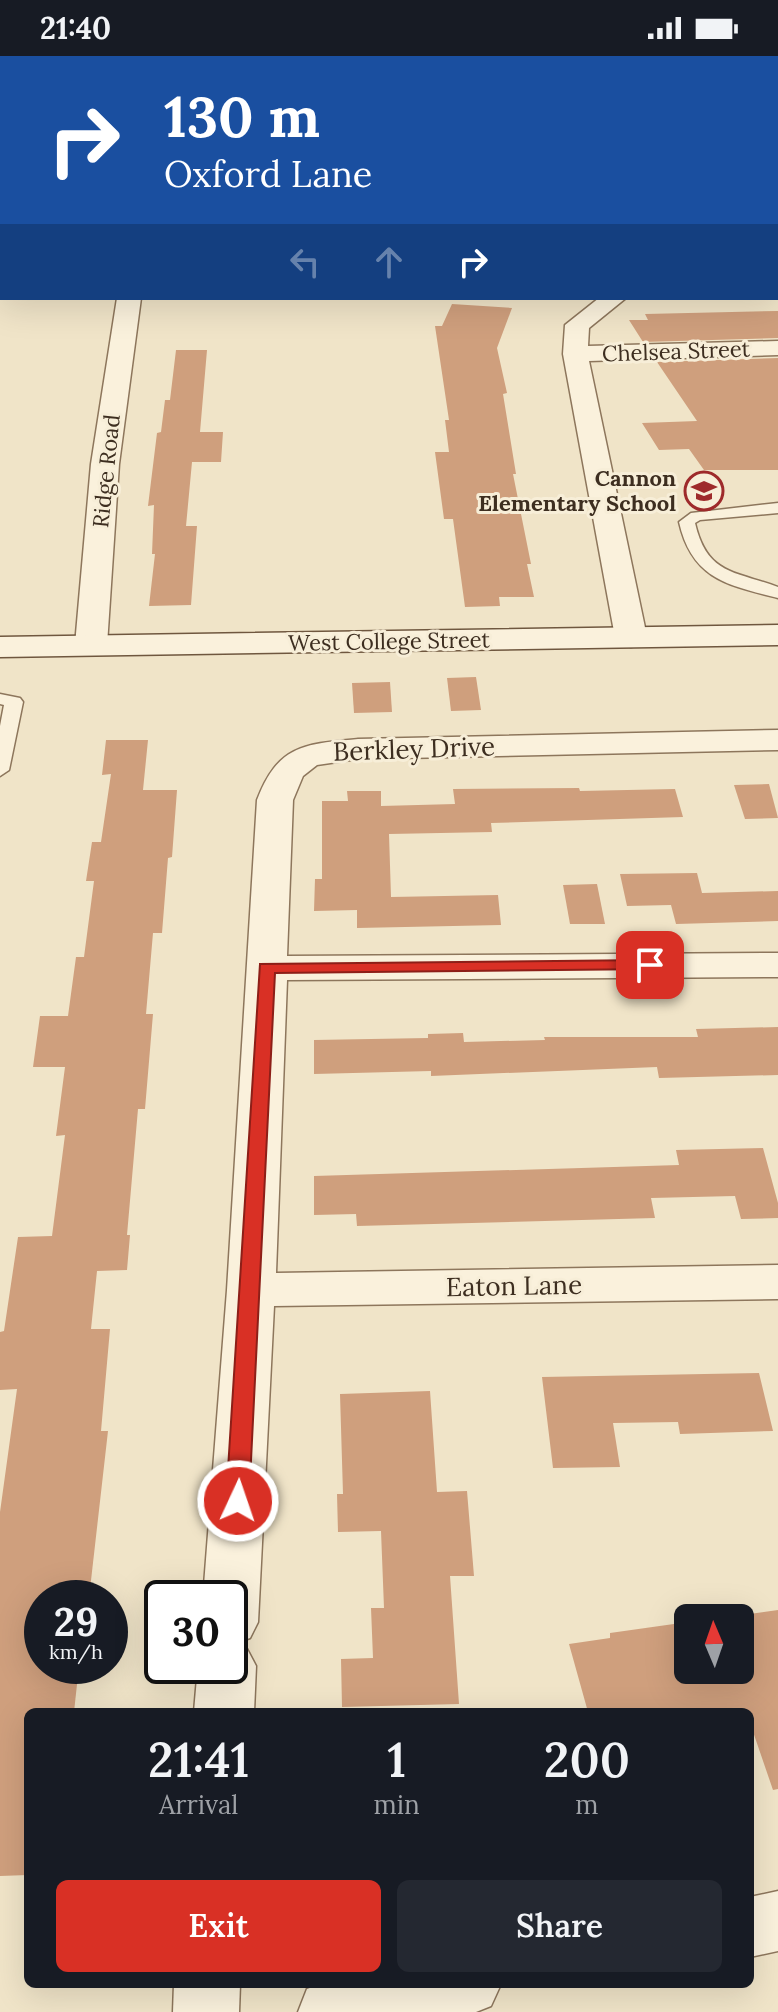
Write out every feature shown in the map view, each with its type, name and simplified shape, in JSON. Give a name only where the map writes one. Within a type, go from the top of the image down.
[{"type":"street","name":"Ridge Road","points":[[91,645],[105,464],[129,300]]},
{"type":"street","points":[[611,300],[577,325],[575,354],[631,637]]},
{"type":"street","name":"Chelsea Street","points":[[575,354],[778,348]]},
{"type":"street","name":"West College Street","points":[[0,647],[778,635]]},
{"type":"street","name":"Berkley Drive","points":[[233,1580],[251,1290],[275,800],[283,776],[297,760],[311,754],[358,749],[778,740]]},
{"type":"street","points":[[267,968],[778,965]]},
{"type":"street","name":"Eaton Lane","points":[[251,1290],[778,1282]]},
{"type":"street","points":[[224,1708],[226,1684]]},
{"type":"street","points":[[754,1926],[778,1921]]},
{"type":"street","points":[[206,2012],[207,1988]]},
{"type":"street","points":[[331,2012],[448,1988]]},
{"type":"lane","points":[[778,508],[696,516],[687,522],[690,544],[704,567],[778,593]]},
{"type":"lane","points":[[0,699],[14,702],[3,740],[0,770]]},
{"type":"building","points":[[452,304],[512,308],[497,348],[507,393],[503,394],[516,474],[513,474],[531,564],[527,564],[534,597],[499,597],[500,606],[465,607],[453,519],[444,519],[435,452],[449,452],[445,420],[449,420],[435,326],[442,326]]},
{"type":"building","points":[[778,311],[778,338],[643,342],[629,320],[648,320],[645,314]]},
{"type":"building","points":[[176,350],[207,350],[200,432],[223,432],[221,462],[192,462],[186,526],[197,526],[191,605],[149,606],[155,554],[152,554],[154,505],[148,506],[157,433],[161,432],[165,400],[170,400]]},
{"type":"building","points":[[778,358],[778,470],[704,470],[689,449],[659,450],[642,423],[697,421],[657,362]]},
{"type":"building","points":[[476,677],[481,710],[451,711],[447,678]]},
{"type":"building","points":[[390,682],[392,712],[354,713],[352,683]]},
{"type":"building","points":[[106,740],[148,740],[143,790],[177,790],[172,857],[168,858],[162,933],[153,933],[146,1014],[153,1014],[145,1109],[138,1109],[127,1270],[97,1271],[91,1329],[110,1329],[101,1431],[108,1431],[91,1580],[24,1580],[24,1684],[77,1684],[74,1708],[24,1708],[24,1875],[0,1876],[0,1512],[17,1389],[0,1390],[0,1332],[4,1331],[18,1237],[52,1236],[65,1135],[56,1136],[65,1067],[33,1067],[40,1016],[68,1016],[76,957],[84,957],[94,881],[86,881],[92,842],[101,842],[111,774],[102,775]]},
{"type":"building","points":[[769,784],[778,818],[745,819],[734,785]]},
{"type":"building","points":[[579,788],[580,791],[675,789],[683,817],[491,823],[492,832],[389,834],[391,897],[498,895],[501,925],[357,928],[357,910],[314,911],[315,879],[322,879],[322,801],[348,801],[347,791],[381,791],[381,806],[455,804],[453,789]]},
{"type":"building","points":[[697,873],[702,893],[778,891],[778,921],[676,924],[671,905],[627,906],[620,874]]},
{"type":"building","points":[[597,884],[605,924],[570,924],[563,885]]},
{"type":"building","points":[[778,1027],[778,1075],[659,1078],[657,1067],[431,1076],[431,1071],[314,1074],[314,1040],[428,1038],[428,1034],[463,1033],[464,1042],[545,1040],[544,1037],[698,1037],[696,1029]]},
{"type":"building","points":[[763,1148],[778,1203],[778,1218],[741,1219],[735,1196],[651,1198],[655,1218],[357,1226],[356,1214],[314,1215],[314,1176],[679,1165],[676,1150]]},
{"type":"building","points":[[759,1373],[773,1431],[680,1434],[678,1422],[613,1423],[620,1467],[553,1468],[542,1377]]},
{"type":"building","points":[[430,1391],[437,1492],[467,1491],[474,1576],[450,1576],[459,1704],[342,1707],[341,1659],[373,1658],[371,1608],[384,1608],[381,1531],[338,1532],[337,1494],[343,1494],[340,1394]]},
{"type":"building","points":[[778,1610],[778,1789],[773,1790],[754,1735],[754,1708],[587,1708],[569,1644],[610,1638],[610,1633],[674,1624],[674,1684],[754,1684],[754,1613]]},
{"type":"place","name":"Cannon Elementary School","points":[[704,491]]},
{"type":"route","points":[[238,1501],[267,968],[650,965]]}]
